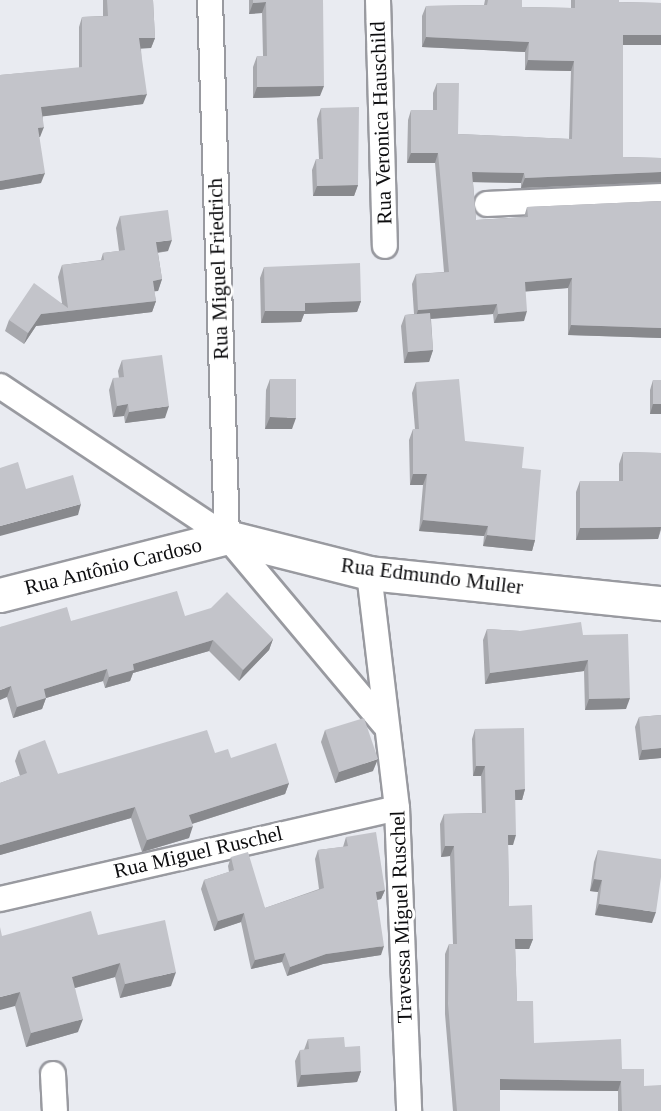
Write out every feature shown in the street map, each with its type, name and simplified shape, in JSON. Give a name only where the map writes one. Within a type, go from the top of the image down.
[{"type":"street","name":"Rua Miguel Friedrich","points":[[210,0],[227,537]]},
{"type":"street","name":"Rua Veronica Hauschild","points":[[378,0],[385,246]]},
{"type":"street","points":[[487,204],[661,196]]},
{"type":"street","name":"Rua Edmundo Muller","points":[[0,387],[227,537],[369,573],[661,603]]},
{"type":"street","name":"Rua Antônio Cardoso","points":[[0,595],[227,537]]},
{"type":"street","points":[[227,537],[384,724]]},
{"type":"street","name":"Travessa Miguel Ruschel","points":[[369,573],[384,724],[398,808],[409,1111]]},
{"type":"street","name":"Rua Miguel Ruschel","points":[[0,899],[398,808]]},
{"type":"street","points":[[53,1074],[55,1111]]},
{"type":"building","points":[[107,0],[153,0],[155,38],[139,38],[147,94],[41,107],[44,127],[38,128],[45,173],[0,181],[0,75],[82,67],[82,17],[108,16]]},
{"type":"building","points":[[253,0],[323,0],[324,86],[257,87],[257,56],[267,56],[266,2],[253,3]]},
{"type":"building","points":[[488,0],[522,0],[522,7],[575,8],[575,0],[661,3],[661,35],[623,35],[623,157],[661,158],[661,172],[525,178],[524,173],[472,172],[476,220],[528,217],[527,207],[661,201],[661,328],[571,325],[572,278],[525,282],[527,311],[498,314],[497,304],[418,310],[416,274],[449,272],[438,153],[411,153],[411,110],[437,110],[437,83],[459,83],[458,134],[572,139],[574,61],[528,60],[529,42],[426,37],[426,6],[487,5]]},
{"type":"building","points":[[359,107],[358,185],[317,186],[316,159],[323,159],[321,108]]},
{"type":"building","points":[[168,210],[172,240],[156,242],[162,279],[153,281],[156,301],[41,314],[28,333],[9,320],[34,283],[68,308],[62,265],[104,260],[103,253],[125,250],[120,216]]},
{"type":"building","points":[[360,263],[361,301],[305,303],[305,311],[265,311],[264,267]]},
{"type":"building","points":[[430,313],[433,350],[408,352],[405,315]]},
{"type":"building","points":[[162,355],[169,406],[129,412],[128,404],[117,406],[113,378],[124,377],[122,360]]},
{"type":"building","points":[[270,379],[296,379],[296,418],[270,417]]},
{"type":"building","points":[[459,379],[465,441],[524,447],[522,468],[541,470],[535,540],[487,535],[488,526],[423,520],[427,474],[413,474],[413,429],[419,429],[416,382]]},
{"type":"building","points":[[653,380],[661,380],[661,404],[653,404]]},
{"type":"building","points":[[623,452],[661,453],[661,527],[580,528],[580,481],[623,481]]},
{"type":"building","points":[[18,462],[26,489],[73,475],[81,504],[0,526],[0,468]]},
{"type":"building","points":[[177,591],[185,616],[211,608],[227,592],[273,639],[243,670],[213,640],[133,664],[134,670],[109,677],[107,669],[44,689],[46,698],[17,707],[11,686],[0,690],[0,627],[67,607],[71,621]]},
{"type":"building","points":[[581,622],[583,635],[628,634],[630,698],[589,699],[588,660],[490,673],[487,629],[520,631]]},
{"type":"building","points":[[661,715],[661,748],[642,750],[639,717]]},
{"type":"building","points":[[364,718],[378,759],[339,772],[325,730]]},
{"type":"building","points":[[524,728],[525,789],[515,790],[516,835],[508,835],[509,906],[532,905],[533,939],[515,939],[517,1001],[533,1001],[534,1043],[621,1039],[622,1069],[644,1069],[644,1086],[661,1085],[661,1111],[622,1111],[621,1081],[500,1079],[500,1111],[457,1111],[448,1004],[449,944],[457,944],[454,846],[445,846],[444,814],[486,813],[485,766],[476,766],[475,729]]},
{"type":"building","points":[[207,730],[215,753],[228,749],[231,758],[276,743],[289,783],[189,815],[193,826],[147,840],[135,807],[0,845],[0,783],[27,773],[19,750],[45,740],[58,774]]},
{"type":"building","points":[[376,832],[385,890],[376,892],[384,946],[326,954],[290,967],[285,953],[255,960],[244,913],[218,921],[204,880],[234,870],[231,857],[248,852],[265,908],[324,888],[318,850],[348,846],[346,837]]},
{"type":"building","points":[[598,850],[661,859],[656,912],[599,904],[602,880],[594,879]]},
{"type":"building","points":[[91,911],[98,935],[165,920],[176,972],[125,984],[120,963],[72,977],[83,1019],[31,1033],[20,992],[0,997],[0,927],[2,936]]},
{"type":"building","points":[[344,1037],[345,1047],[360,1046],[361,1071],[301,1075],[300,1050],[309,1049],[308,1039]]}]
